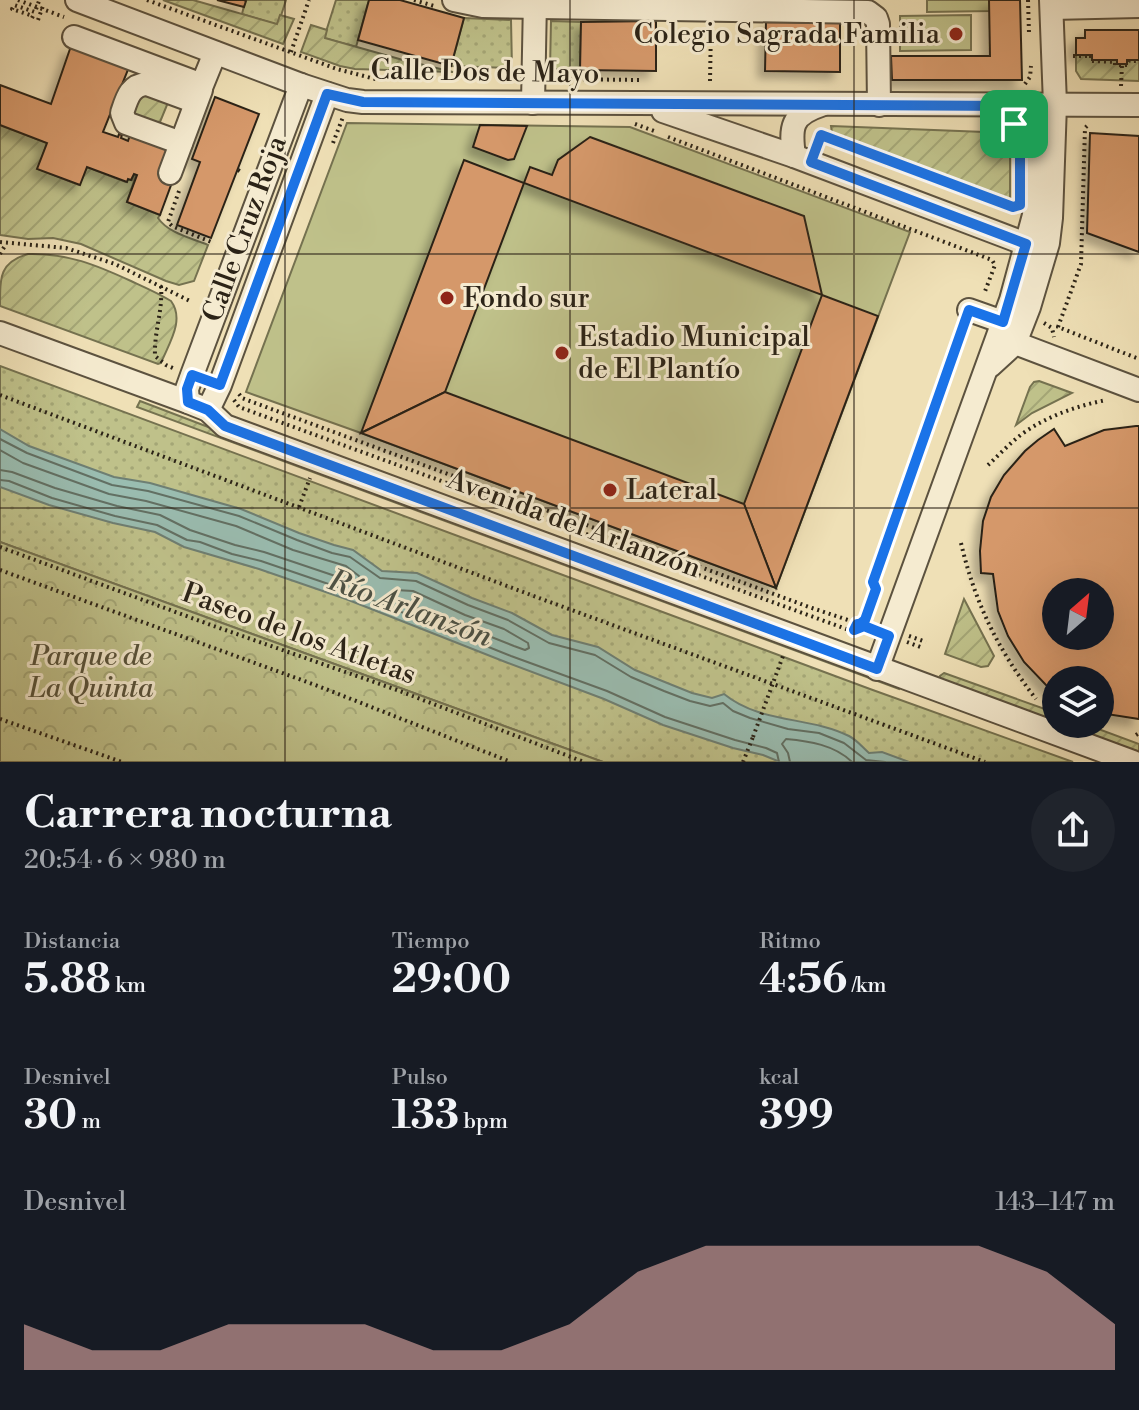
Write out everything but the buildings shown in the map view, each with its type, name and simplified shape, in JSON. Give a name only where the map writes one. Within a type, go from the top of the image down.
[{"type":"street","points":[[77,0],[115,7],[215,53],[327,94]]},
{"type":"street","points":[[454,0],[483,6],[535,3],[780,5],[863,11],[873,7],[878,24],[879,105]]},
{"type":"street","points":[[533,103],[535,3]]},
{"type":"street","points":[[1005,334],[1029,307],[1048,243],[1055,104],[1051,4],[1139,6]]},
{"type":"street","points":[[74,37],[199,94]]},
{"type":"street","points":[[171,170],[215,53]]},
{"type":"street","points":[[181,143],[126,123],[122,113],[126,99],[132,88],[147,84],[199,94]]},
{"type":"street","name":"Calle Cruz Roja","points":[[301,85],[187,389],[198,406],[231,385],[327,94]]},
{"type":"street","name":"Calle Dos de Mayo","points":[[327,94],[363,102],[533,103],[635,115],[794,156],[1026,244]]},
{"type":"street","name":"Calle Dos de Mayo","points":[[635,115],[822,105],[1014,106],[1135,96]]},
{"type":"street","points":[[877,669],[985,372],[996,359],[1005,334],[1034,215],[1037,128],[1042,117],[1055,104]]},
{"type":"street","points":[[794,156],[791,132],[795,121],[810,109],[822,105]]},
{"type":"street","points":[[1026,244],[1037,239],[1051,211]]},
{"type":"street","points":[[978,305],[1005,334],[1139,390]]},
{"type":"street","name":"Avenida del Arlanzón","points":[[0,333],[198,406],[225,426],[1133,762]]},
{"type":"path","points":[[147,0],[353,74],[383,80]]},
{"type":"path","points":[[291,52],[309,0]]},
{"type":"path","points":[[1028,0],[1030,42]]},
{"type":"path","points":[[42,2],[35,19],[12,9],[14,5],[35,12],[42,2]]},
{"type":"path","points":[[710,81],[711,19]]},
{"type":"path","points":[[1073,44],[1073,68]]},
{"type":"path","points":[[1014,106],[1015,84],[1025,84],[1030,77],[1030,56]]},
{"type":"path","points":[[1073,56],[1091,56],[1091,61],[1115,62],[1115,65],[1139,61]]},
{"type":"path","points":[[1122,65],[1121,86],[1135,96]]},
{"type":"path","points":[[534,78],[646,80]]},
{"type":"path","points":[[822,105],[821,135],[1013,207],[1020,205]]},
{"type":"path","points":[[231,385],[242,398],[860,624],[865,620],[876,589],[873,582],[995,264],[992,260],[635,115]]},
{"type":"path","points":[[331,148],[342,117]]},
{"type":"path","points":[[1091,126],[1085,128],[1081,264],[1058,327],[1139,359]]},
{"type":"path","points":[[171,170],[184,169],[168,222],[214,243]]},
{"type":"path","points":[[0,254],[3,243],[66,248],[115,264],[192,302]]},
{"type":"path","points":[[987,258],[1000,259]]},
{"type":"path","points":[[161,286],[162,299],[154,338],[155,356],[166,365],[192,375]]},
{"type":"path","points":[[985,291],[994,294]]},
{"type":"path","points":[[978,305],[976,298],[985,291]]},
{"type":"path","points":[[231,385],[235,404],[239,407],[854,630],[864,626],[889,636]]},
{"type":"path","points":[[0,395],[985,762]]},
{"type":"path","points":[[988,465],[1021,435],[1046,420],[1108,399]]},
{"type":"path","points":[[299,508],[311,476]]},
{"type":"path","points":[[961,543],[973,587],[988,623],[1001,650],[1036,699]]},
{"type":"path","name":"Paseo de los Atletas","points":[[0,547],[397,690],[584,762]]},
{"type":"path","points":[[0,570],[318,686],[511,762]]},
{"type":"path","points":[[849,635],[857,624]]},
{"type":"path","points":[[743,762],[783,656]]},
{"type":"path","points":[[0,719],[122,762]]},
{"type":"green space","points":[[163,0],[193,0],[277,24],[280,15],[294,19],[283,44]]},
{"type":"green space","points":[[244,0],[286,0],[278,25],[242,14]]},
{"type":"green space","points":[[336,0],[369,0],[356,47],[324,38]]},
{"type":"green space","points":[[927,0],[989,0],[990,11],[927,12]]},
{"type":"green space","points":[[971,15],[971,50],[900,51],[900,16]]},
{"type":"green space","points":[[464,18],[511,20],[512,68],[451,66]]},
{"type":"green space","points":[[551,21],[581,22],[580,70],[550,69]]},
{"type":"green space","points":[[311,25],[327,30],[325,38],[453,72],[340,66],[301,52]]},
{"type":"green space","points":[[1076,55],[1092,55],[1093,60],[1117,60],[1117,64],[1139,60],[1139,81],[1081,79],[1076,71]]},
{"type":"green space","points":[[146,91],[169,100],[158,127],[133,117],[137,102]]},
{"type":"green space","name":"Estadio Municipal de El Plantío","points":[[347,123],[630,127],[910,232],[776,588],[246,392]]},
{"type":"green space","points":[[0,125],[47,143],[38,169],[79,185],[87,167],[126,182],[136,175],[127,202],[160,215],[158,218],[168,228],[208,245],[194,281],[179,285],[166,281],[81,244],[53,238],[28,239],[0,235]]},
{"type":"green space","points":[[831,126],[1010,133],[1010,198],[1005,199],[832,133]]},
{"type":"green space","points":[[28,254],[81,261],[171,301],[175,308],[176,324],[161,363],[0,306],[0,286],[7,266]]},
{"type":"green space","points":[[0,366],[1073,762],[603,762],[0,542]]},
{"type":"green space","points":[[1039,381],[1072,393],[1032,413],[1016,425],[1030,387]]},
{"type":"green space","points":[[140,401],[901,684],[899,689],[137,407]]},
{"type":"green space","name":"Parque de La Quinta","points":[[0,542],[603,762],[0,762]]},
{"type":"green space","points":[[964,599],[994,656],[988,666],[981,667],[945,654]]},
{"type":"green space","points":[[944,673],[1042,708],[1042,717],[941,680],[940,676]]},
{"type":"green space","points":[[1114,735],[1139,744],[1139,752],[1100,738],[1114,738]]},
{"type":"water","name":"Río Arlanzón","points":[[0,429],[29,446],[114,477],[150,483],[241,509],[299,533],[353,550],[382,571],[417,573],[512,613],[552,635],[598,647],[635,670],[692,693],[712,698],[724,694],[738,704],[769,715],[834,730],[852,738],[869,753],[882,752],[909,762],[780,762],[733,748],[663,725],[346,599],[184,547],[155,532],[49,505],[0,487]]},
{"type":"place","name":"Colegio Sagrada Familia","points":[[956,34]]},
{"type":"place","name":"Fondo sur","points":[[447,298]]},
{"type":"place","name":"Estadio Municipal de El Plantío","points":[[562,353]]},
{"type":"place","name":"Lateral","points":[[610,490]]},
{"type":"route","points":[[327,94],[363,102],[1014,106],[1014,124],[1020,131],[1020,205],[1013,207],[821,135],[811,162],[1026,244],[1003,322],[969,310],[873,582],[876,589],[865,620],[857,624],[854,630],[864,626],[889,636],[877,669],[225,426],[208,410],[188,402],[187,389],[192,375],[220,385],[327,94]]}]
